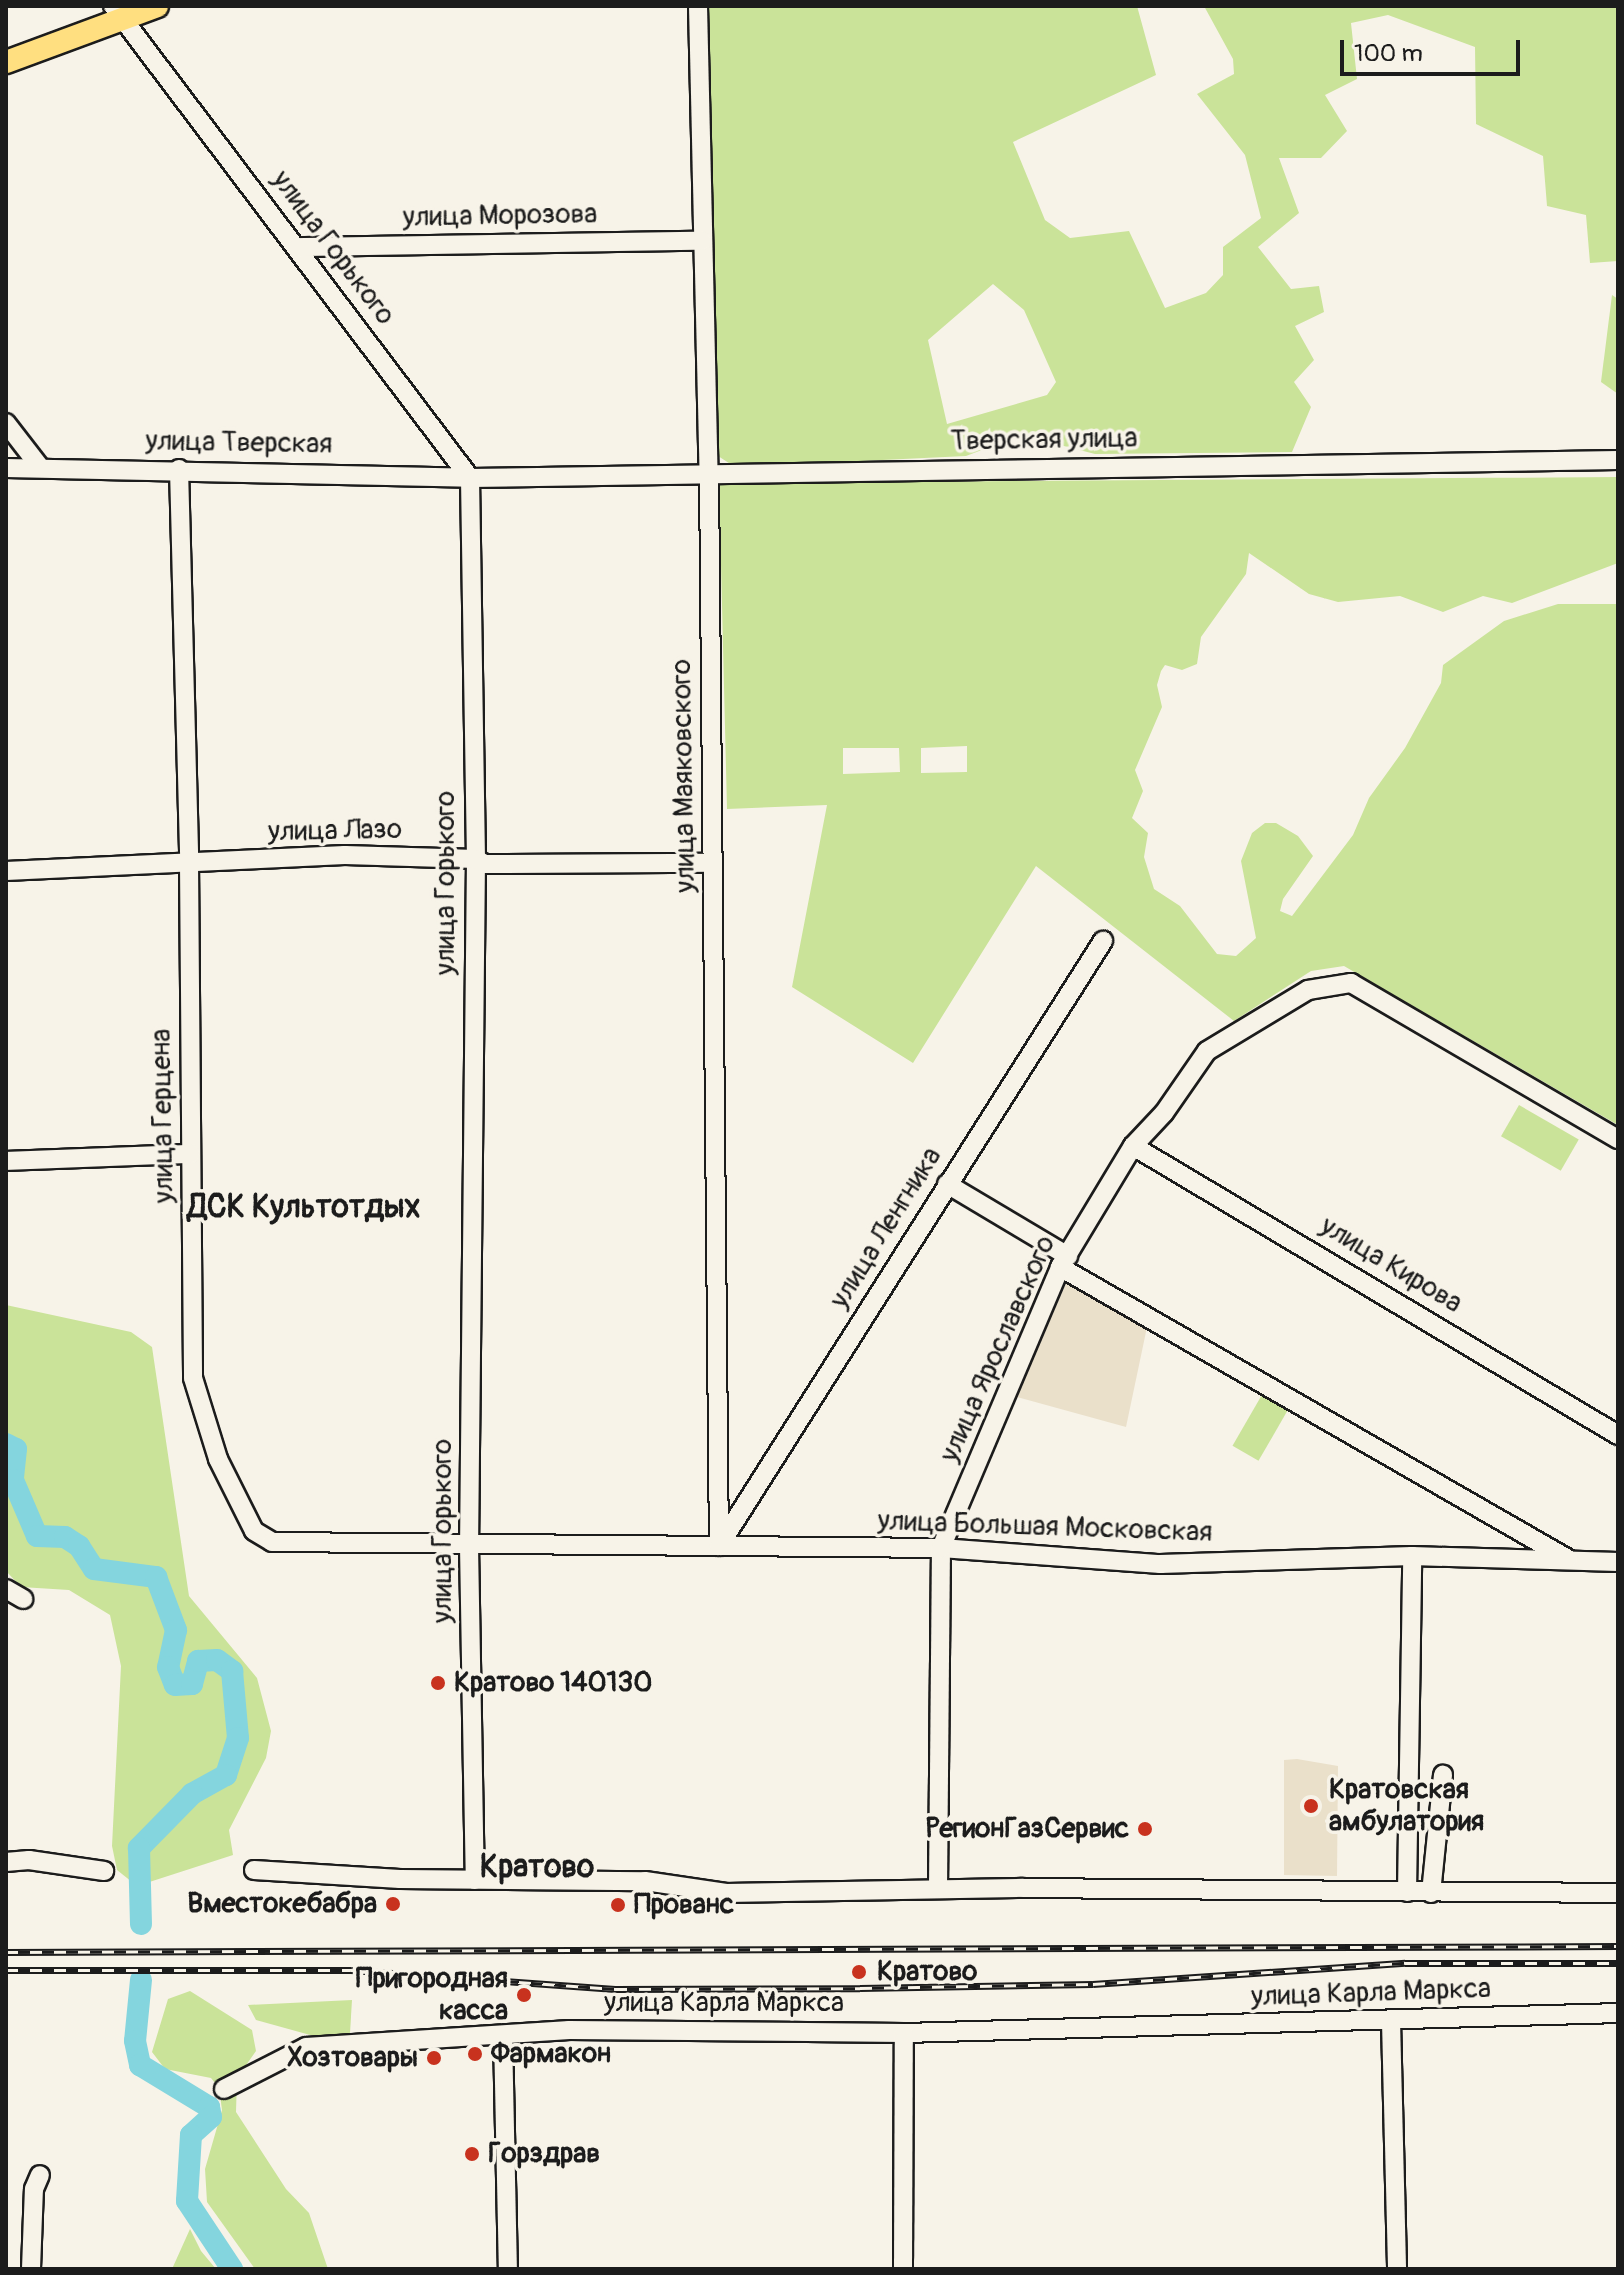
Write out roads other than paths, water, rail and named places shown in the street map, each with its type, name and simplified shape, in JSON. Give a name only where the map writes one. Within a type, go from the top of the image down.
[{"type":"main road","points":[[6,62],[121,11],[157,6]]},
{"type":"street","name":"улица Маяковского","points":[[698,6],[709,473],[719,1546]]},
{"type":"street","name":"улица Горького","points":[[121,11],[470,478],[476,859],[469,1546],[475,1880]]},
{"type":"street","name":"улица Морозова","points":[[298,247],[702,241]]},
{"type":"street","points":[[6,423],[40,467]]},
{"type":"street","name":"Тверская улица","points":[[470,478],[1618,460]]},
{"type":"street","name":"улица Тверская","points":[[6,468],[179,469],[470,478]]},
{"type":"street","name":"улица Герцена","points":[[179,469],[189,863],[193,1378],[218,1459],[254,1531],[272,1542],[469,1546]]},
{"type":"street","name":"улица Лазо","points":[[6,871],[345,855],[476,859],[485,864],[713,863]]},
{"type":"street","name":"улица Ленгника","points":[[719,1546],[1103,941]]},
{"type":"street","name":"улица Ярославского","points":[[938,1889],[941,1548],[1064,1262],[1133,1146],[1217,1041],[1308,990],[1344,982],[1618,1139]]},
{"type":"street","name":"улица Кирова","points":[[1133,1146],[1618,1435]]},
{"type":"street","points":[[6,1161],[191,1154]]},
{"type":"street","points":[[947,1184],[1064,1262],[1570,1561]]},
{"type":"street","name":"улица Большая Московская","points":[[469,1546],[941,1548],[1160,1564],[1412,1556],[1618,1562]]},
{"type":"street","points":[[1407,1892],[1412,1556]]},
{"type":"street","points":[[6,1589],[23,1599]]},
{"type":"street","points":[[1431,1893],[1443,1775]]},
{"type":"street","points":[[6,1862],[29,1860],[104,1871]]},
{"type":"street","points":[[254,1870],[475,1880],[645,1881],[726,1893],[938,1889],[1618,1893]]},
{"type":"street","name":"улица Карла Маркса","points":[[224,2089],[306,2047],[569,2030],[904,2033],[1618,2013]]},
{"type":"street","points":[[1391,2021],[1397,2269]]},
{"type":"street","points":[[903,2269],[904,2033]]},
{"type":"street","points":[[503,2035],[508,2269]]},
{"type":"street","points":[[31,2269],[34,2189],[40,2175]]},
{"type":"waterway","points":[[6,1444],[16,1449],[13,1480],[37,1536],[65,1537],[79,1546],[94,1569],[156,1577],[176,1630],[168,1667],[175,1685],[192,1684],[198,1661],[217,1660],[232,1671],[238,1738],[226,1775],[192,1794],[139,1848],[141,1924]]},
{"type":"waterway","points":[[141,1980],[135,2041],[140,2065],[209,2107],[211,2117],[191,2135],[187,2201],[232,2269]]},
{"type":"railway","points":[[6,1952],[1618,1946]]},
{"type":"railway","points":[[6,1970],[351,1970],[615,1989],[860,1988],[1093,1984],[1405,1963],[1618,1963]]},
{"type":"place","name":"Кратово 140130","points":[[438,1683]]},
{"type":"place","name":"Кратовская амбулатория","points":[[1311,1806]]},
{"type":"place","name":"РегионГазСервис","points":[[1145,1829]]},
{"type":"place","name":"Вместокебабра","points":[[393,1904]]},
{"type":"place","name":"Прованс","points":[[618,1905]]},
{"type":"place","name":"Кратово","points":[[859,1972]]},
{"type":"place","name":"Пригородная касса","points":[[524,1995]]},
{"type":"place","name":"Фармакон","points":[[475,2054]]},
{"type":"place","name":"Хозтовары","points":[[434,2058]]},
{"type":"place","name":"Горздрав","points":[[472,2154]]},
{"type":"district","name":"ДСК Культотдых","points":[[304,1207]]},
{"type":"district","name":"Кратово","points":[[537,1867]]}]
